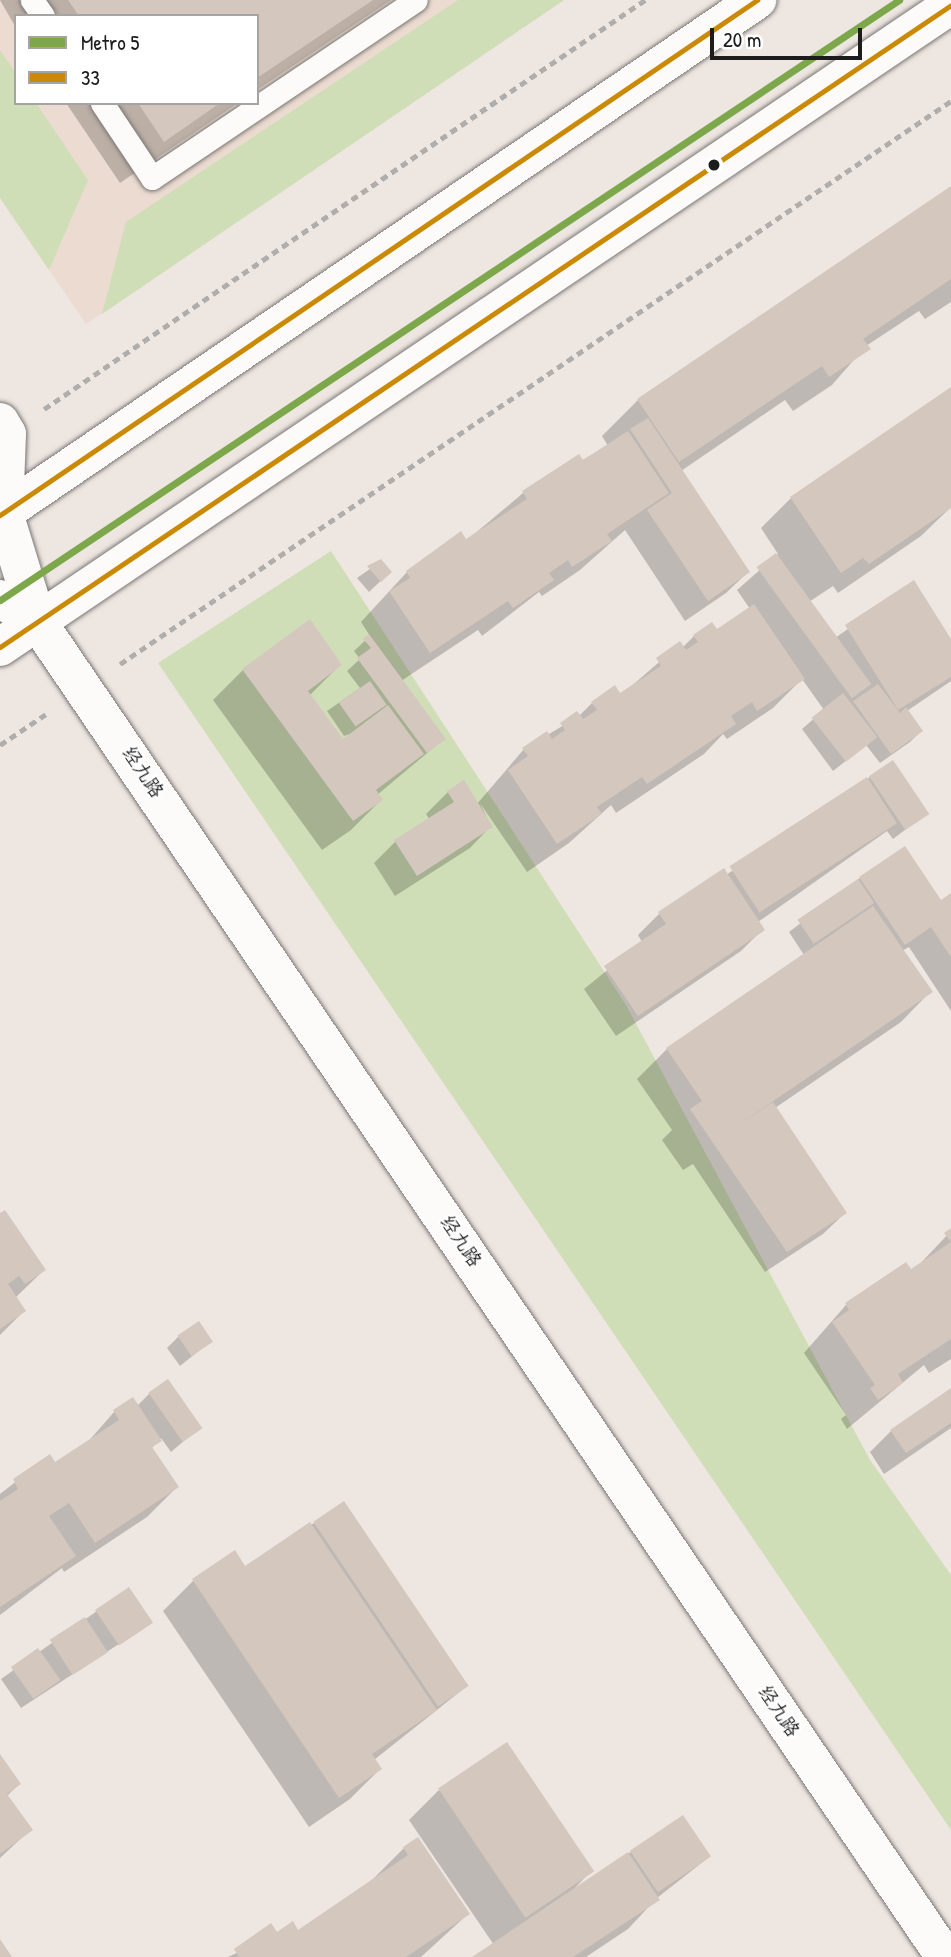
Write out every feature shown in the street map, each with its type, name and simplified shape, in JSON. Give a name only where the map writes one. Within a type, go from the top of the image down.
[{"type":"main road","points":[[2,514],[757,0]]},
{"type":"main road","points":[[0,647],[951,5]]},
{"type":"main road","name":"经九路","points":[[4,428],[2,514],[37,621],[86,688],[946,1957]]},
{"type":"main road","points":[[0,598],[37,621]]},
{"type":"lane","points":[[103,105],[152,178],[416,0]]},
{"type":"path","points":[[4,428],[645,0]]},
{"type":"path","points":[[0,745],[951,101]]},
{"type":"shaded area","points":[[0,0],[564,0],[86,324],[0,198]]},
{"type":"green space","points":[[458,0],[564,0],[102,314],[126,222]]},
{"type":"green space","points":[[0,50],[14,70],[14,105],[37,105],[88,180],[49,270],[0,198]]},
{"type":"green space","points":[[331,551],[626,1005],[870,1460],[951,1575],[951,1830],[158,663]]},
{"type":"building","points":[[68,0],[373,0],[259,77],[259,14],[78,14]]},
{"type":"building","points":[[139,105],[217,105],[164,142]]},
{"type":"building","points":[[951,186],[951,279],[863,339],[871,349],[829,377],[822,366],[679,462],[637,399]]},
{"type":"building","points":[[951,387],[951,508],[869,564],[863,558],[841,573],[790,497]]},
{"type":"building","points":[[648,418],[750,572],[708,601],[647,510],[672,493],[630,429]]},
{"type":"building","points":[[628,431],[669,493],[607,534],[612,541],[572,567],[568,560],[549,573],[554,580],[513,608],[508,601],[430,653],[389,591],[410,578],[406,571],[461,531],[466,539],[527,499],[522,491],[579,454],[583,460]]},
{"type":"building","points":[[776,553],[871,684],[852,698],[757,567]]},
{"type":"building","points":[[381,559],[392,572],[381,582],[367,566]]},
{"type":"building","points":[[914,580],[951,639],[951,677],[898,710],[845,625]]},
{"type":"building","points":[[754,604],[805,679],[757,711],[752,702],[731,716],[736,724],[647,784],[642,777],[597,807],[602,814],[557,844],[508,770],[528,756],[522,748],[547,731],[552,739],[565,730],[560,723],[577,711],[583,719],[597,710],[591,702],[615,685],[620,693],[661,666],[656,658],[680,641],[686,650],[698,642],[693,635],[712,622],[717,629]]},
{"type":"building","points":[[310,619],[342,665],[308,691],[343,739],[388,705],[424,754],[376,790],[383,800],[353,821],[242,669]]},
{"type":"building","points":[[369,634],[446,739],[427,753],[357,658],[371,648],[363,639]]},
{"type":"building","points":[[370,681],[387,705],[356,727],[339,703]]},
{"type":"building","points":[[878,684],[900,713],[906,707],[923,731],[891,754],[853,701]]},
{"type":"building","points":[[843,693],[877,737],[846,762],[811,718]]},
{"type":"building","points":[[893,760],[929,814],[905,830],[869,776]]},
{"type":"building","points":[[867,777],[897,823],[759,912],[729,866]]},
{"type":"building","points":[[464,780],[493,827],[417,876],[394,840],[454,802],[447,791]]},
{"type":"building","points":[[905,846],[941,900],[951,893],[951,957],[931,927],[905,945],[859,877]]},
{"type":"building","points":[[724,868],[765,930],[638,1016],[604,966],[666,924],[658,912]]},
{"type":"building","points":[[858,879],[874,903],[814,944],[797,920]]},
{"type":"building","points":[[873,906],[933,992],[734,1128],[773,1102],[847,1213],[787,1252],[690,1109],[702,1101],[666,1048]]},
{"type":"building","points":[[5,1210],[46,1270],[25,1284],[19,1276],[8,1284],[26,1311],[0,1329],[0,1213]]},
{"type":"building","points":[[951,1228],[951,1242],[944,1233]]},
{"type":"building","points":[[951,1242],[951,1339],[898,1374],[903,1383],[878,1400],[870,1388],[875,1385],[832,1322],[849,1310],[845,1303],[906,1262],[911,1269]]},
{"type":"building","points":[[199,1321],[213,1342],[191,1356],[177,1336]]},
{"type":"building","points":[[168,1379],[202,1428],[183,1442],[148,1393]]},
{"type":"building","points":[[951,1388],[951,1423],[906,1453],[890,1430]]},
{"type":"building","points":[[133,1397],[162,1441],[152,1447],[179,1487],[95,1543],[69,1503],[49,1516],[76,1556],[0,1607],[0,1501],[18,1489],[13,1479],[50,1454],[55,1462],[119,1420],[113,1410]]},
{"type":"building","points":[[344,1501],[469,1686],[438,1707],[313,1522]]},
{"type":"building","points":[[310,1522],[437,1710],[372,1754],[382,1769],[339,1798],[192,1579],[235,1550],[245,1566]]},
{"type":"building","points":[[129,1587],[153,1623],[119,1646],[95,1610]]},
{"type":"building","points":[[85,1617],[108,1652],[73,1675],[50,1640]]},
{"type":"building","points":[[38,1648],[60,1680],[33,1699],[11,1667]]},
{"type":"building","points":[[507,1742],[594,1871],[525,1918],[438,1788]]},
{"type":"building","points":[[0,1754],[21,1784],[7,1794],[33,1830],[0,1854]]},
{"type":"building","points":[[683,1815],[711,1856],[658,1892],[630,1851]]},
{"type":"building","points":[[418,1837],[470,1914],[406,1957],[239,1957],[234,1949],[271,1923],[277,1932],[293,1921],[298,1930],[408,1855],[403,1847]]},
{"type":"building","points":[[628,1852],[660,1900],[573,1957],[472,1957]]},
{"type":"building","points":[[0,1939],[12,1957],[0,1957]]},
{"type":"metro line","name":"5","points":[[0,600],[899,0]]},
{"type":"transit line","name":"33","points":[[0,515],[757,0]]},
{"type":"transit line","name":"33","points":[[0,647],[951,5]]}]
